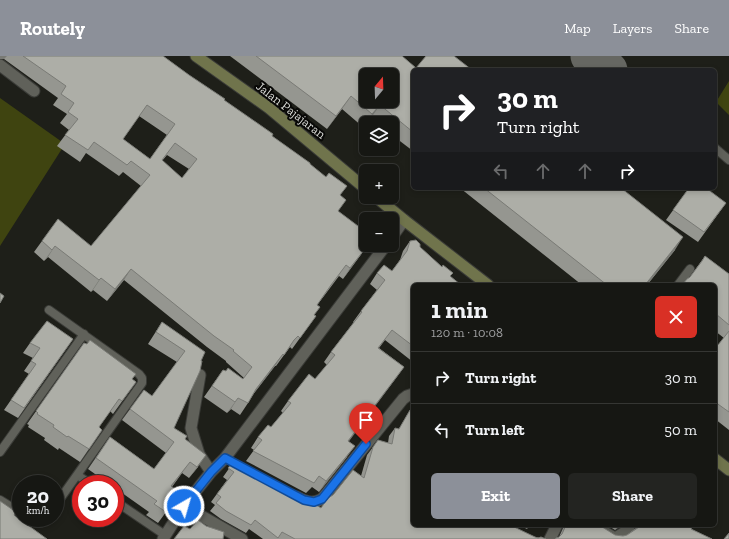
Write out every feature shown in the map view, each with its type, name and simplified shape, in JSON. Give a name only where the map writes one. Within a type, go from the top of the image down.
[{"type":"main road","name":"Jalan Pajajaran","points":[[196,56],[269,108],[359,183]]},
{"type":"main road","points":[[385,204],[485,283]]},
{"type":"main road","points":[[717,461],[729,470]]},
{"type":"street","points":[[0,65],[34,90]]},
{"type":"street","points":[[399,227],[404,220]]},
{"type":"street","points":[[164,537],[184,506],[211,472],[228,459],[381,252]]},
{"type":"street","points":[[200,375],[191,428],[199,454],[211,472]]},
{"type":"street","points":[[291,493],[309,502],[322,499],[403,399],[411,395]]},
{"type":"street","points":[[184,506],[242,539]]},
{"type":"street","points":[[550,539],[556,527]]},
{"type":"street","points":[[596,527],[613,537],[617,537],[629,529]]},
{"type":"lane","points":[[717,150],[729,160]]},
{"type":"lane","points":[[680,283],[690,270]]},
{"type":"lane","points":[[49,310],[139,374],[142,378],[142,383],[78,475]]},
{"type":"lane","points":[[0,452],[84,334]]},
{"type":"lane","points":[[64,494],[72,483]]},
{"type":"lane","points":[[0,500],[12,507]]},
{"type":"lane","points":[[124,507],[164,537]]},
{"type":"green space","points":[[729,81],[729,115],[717,103],[717,100]]},
{"type":"green space","points":[[0,98],[65,144],[0,246]]},
{"type":"building","points":[[23,56],[163,56],[273,134],[272,136],[310,163],[326,177],[329,173],[347,186],[340,195],[346,200],[338,211],[359,227],[359,252],[363,252],[350,268],[346,265],[317,305],[320,307],[314,315],[316,316],[300,338],[298,336],[284,355],[283,354],[256,389],[248,403],[238,398],[235,402],[212,386],[223,370],[226,371],[228,368],[243,379],[252,367],[233,351],[234,350],[214,336],[131,269],[115,289],[101,278],[99,280],[55,246],[52,250],[42,241],[58,219],[91,246],[150,175],[131,161],[127,165],[94,142],[88,150],[65,135],[78,119],[68,112],[74,103],[61,94],[66,86]],"holes":[[[147,105],[175,124],[150,159],[123,139]],[[175,143],[197,159],[182,178],[162,160]]]},
{"type":"building","points":[[256,56],[402,56],[416,68],[411,68],[411,130],[399,121],[399,116],[393,116],[384,108],[399,108],[399,68],[359,68],[359,103],[351,96],[336,116]]},
{"type":"building","points":[[426,56],[454,56],[469,68],[416,68]]},
{"type":"building","points":[[365,108],[377,108],[372,114]]},
{"type":"building","points":[[487,190],[624,190],[683,237],[647,283],[604,283]]},
{"type":"building","points":[[688,190],[709,190],[726,203],[704,232],[673,210]]},
{"type":"building","points":[[416,240],[420,244],[420,247],[442,267],[443,265],[453,273],[450,276],[459,283],[411,283],[411,344],[392,330],[378,348],[404,367],[348,441],[355,446],[326,481],[319,476],[314,483],[253,451],[262,440],[258,437],[268,425],[271,427],[291,403],[288,401],[309,374],[315,379],[335,355],[331,352],[385,280],[377,273],[384,265],[392,271],[407,251],[410,241]]},
{"type":"building","points":[[705,256],[729,274],[729,325],[717,315],[717,283],[684,283]]},
{"type":"building","points":[[0,293],[4,296],[0,303]]},
{"type":"building","points":[[47,321],[73,339],[24,408],[11,400],[36,364],[31,361],[40,348],[30,343]]},
{"type":"building","points":[[162,322],[205,352],[201,361],[200,371],[174,428],[187,436],[185,439],[206,455],[197,467],[190,462],[171,486],[180,493],[166,512],[154,504],[157,501],[124,478],[124,475],[120,475],[96,458],[110,437],[154,469],[174,442],[130,409],[144,390],[152,396],[185,351],[156,332]]},
{"type":"building","points":[[729,331],[729,412],[717,403],[717,344]]},
{"type":"building","points":[[90,340],[136,374],[132,379],[136,382],[122,401],[119,399],[99,427],[102,430],[89,449],[68,436],[67,437],[53,427],[54,425],[37,414],[38,413],[36,411],[84,343],[87,344]]},
{"type":"building","points":[[410,410],[411,527],[514,527],[535,537],[546,539],[295,539],[282,532],[278,538],[255,520],[251,525],[226,511],[216,503],[221,497],[217,494],[234,472],[228,468],[235,460],[304,496],[303,497],[321,508],[353,470],[364,478],[373,447],[378,440],[392,444],[395,428],[399,429]]},
{"type":"building","points":[[0,501],[12,509],[12,527],[30,527],[47,539],[0,539]]},
{"type":"building","points":[[198,520],[206,526],[224,532],[223,539],[174,539],[184,526],[190,529]]},
{"type":"building","points":[[565,527],[602,527],[615,535],[623,536],[639,527],[692,527],[691,529],[712,539],[555,539],[562,534]]},
{"type":"building","points":[[729,533],[729,539],[724,539]]},
{"type":"taxiway","points":[[589,56],[606,68]]},
{"type":"route","points":[[184,506],[211,472],[225,458],[304,500],[314,502],[322,499],[366,444]]}]
